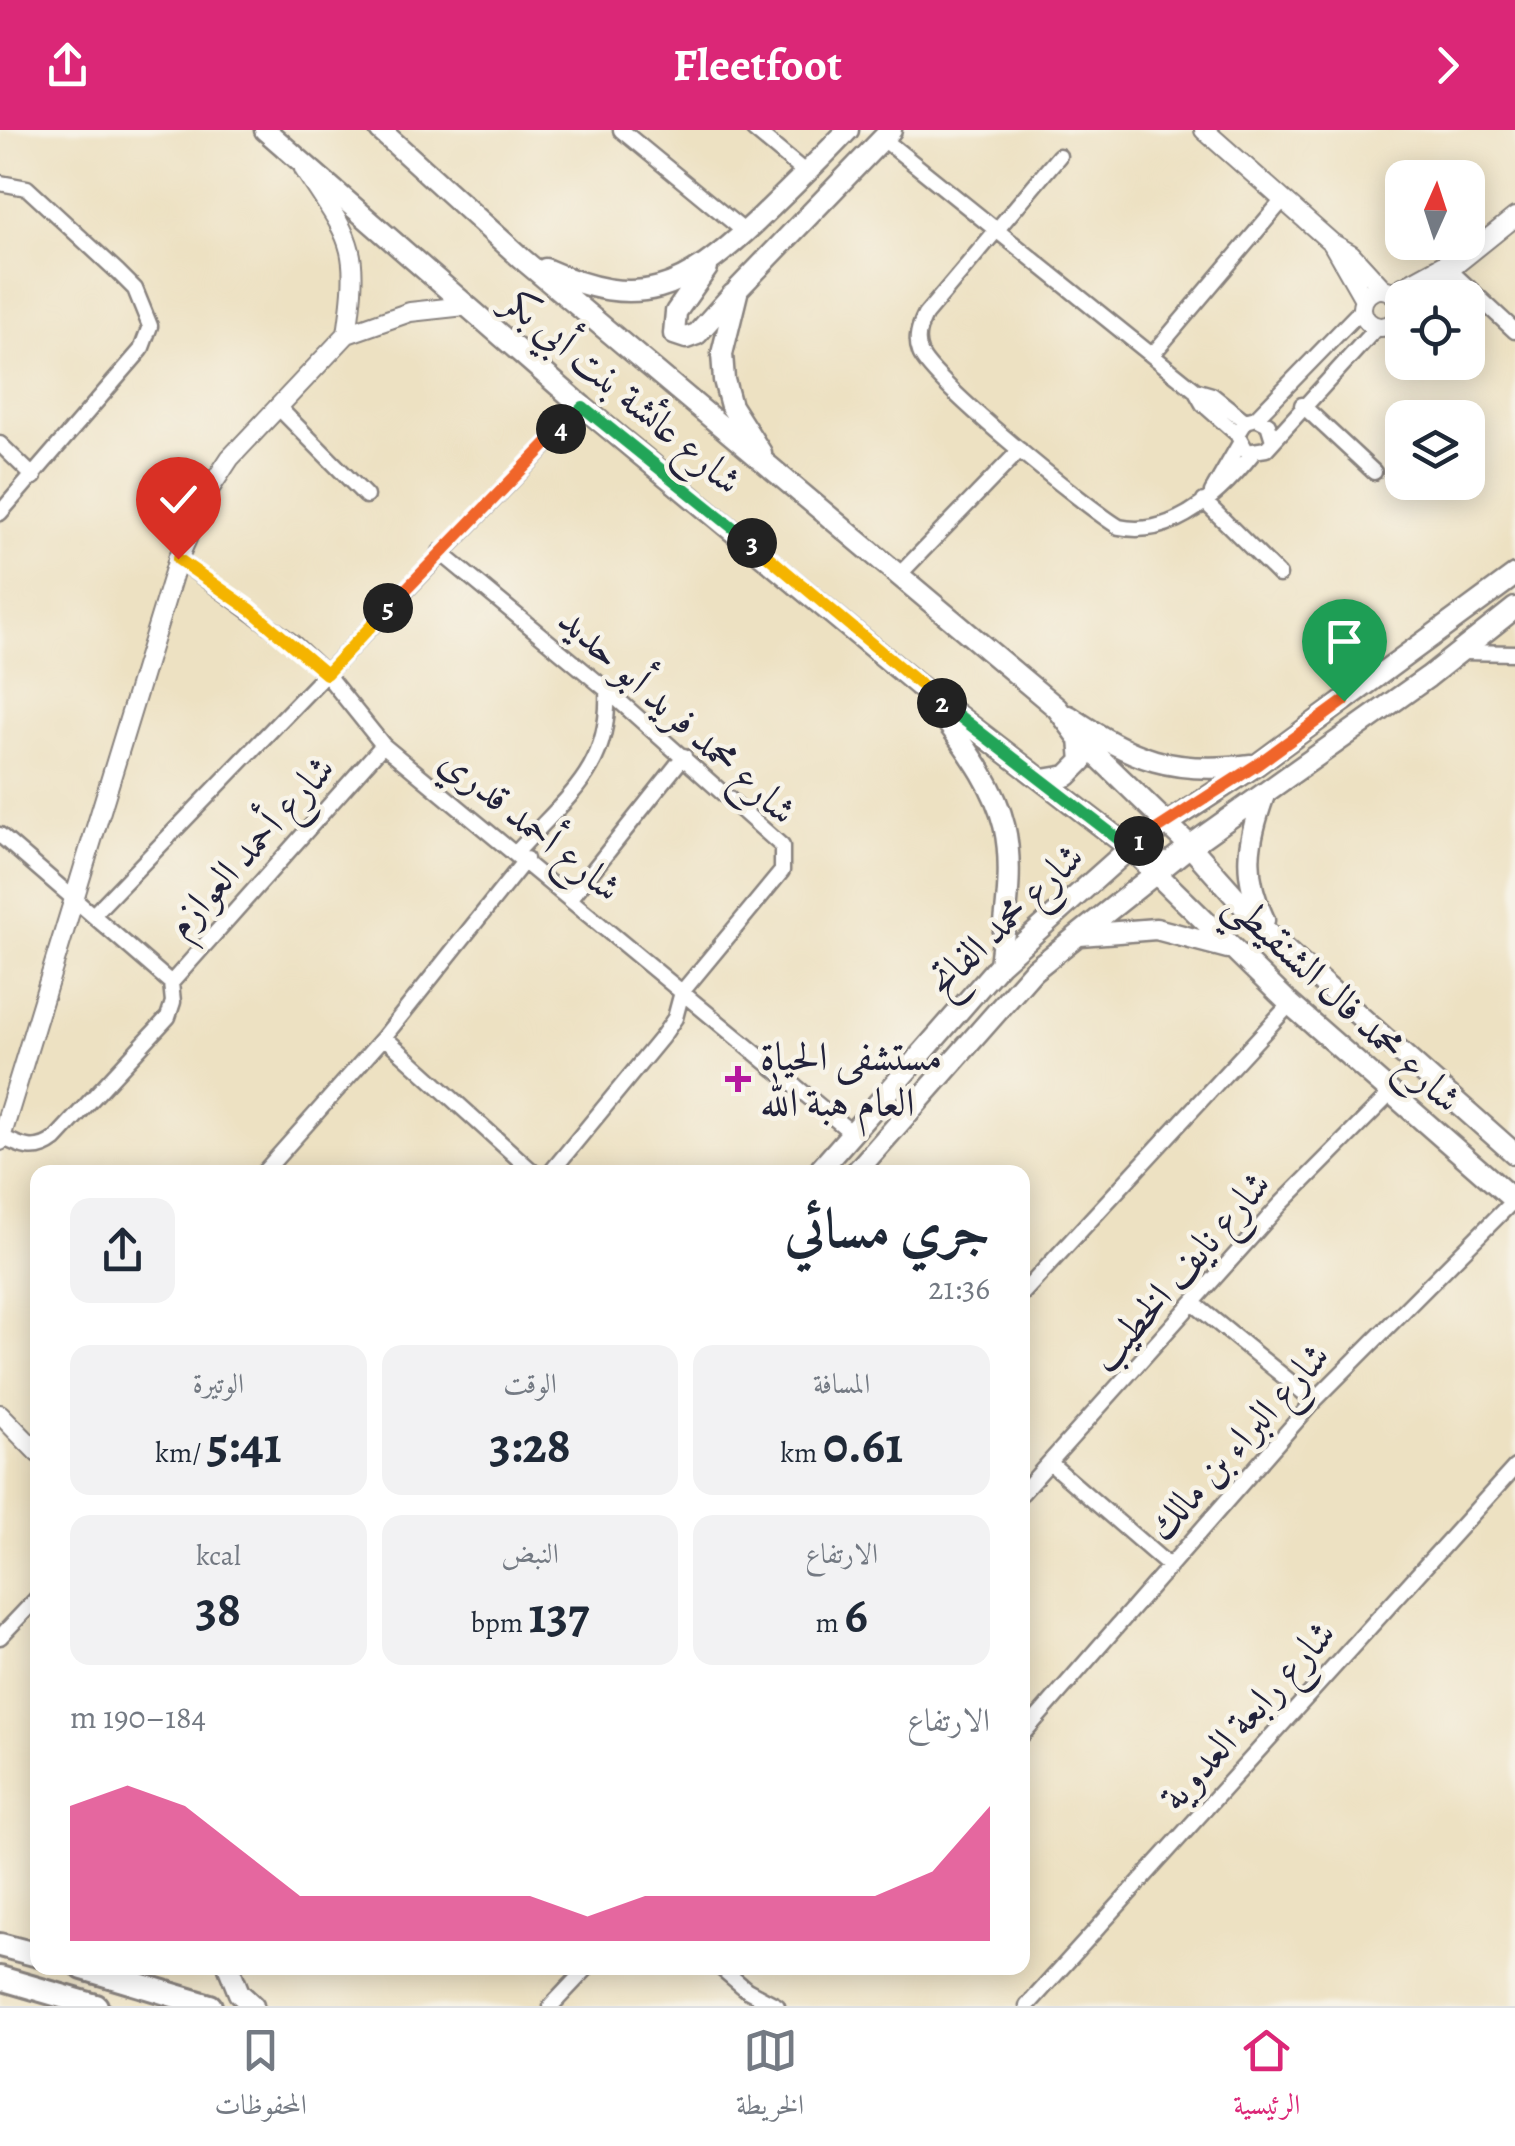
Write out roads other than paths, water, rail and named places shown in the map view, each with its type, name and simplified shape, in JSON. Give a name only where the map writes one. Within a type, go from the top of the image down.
[{"type":"highway","points":[[0,1945],[30,1953]]},
{"type":"highway","points":[[106,1975],[210,2006]]},
{"type":"highway","points":[[0,1978],[92,2005]]},
{"type":"main road","name":"شارع عائشة بنت أبي بكر","points":[[265,130],[583,407],[918,685],[1130,848]]},
{"type":"main road","name":"شارع عائشة بنت أبي بكر","points":[[380,130],[521,258],[1058,708],[1080,739],[1165,822]]},
{"type":"main road","points":[[848,130],[708,267],[676,312],[672,328],[678,338],[696,334],[886,134]]},
{"type":"main road","points":[[521,258],[588,288],[617,292],[648,290],[708,267]]},
{"type":"main road","points":[[738,289],[722,354],[724,380],[731,406],[773,471]]},
{"type":"main road","name":"شارع محمد الفاتح","points":[[824,1165],[1000,964],[1130,848],[1258,764],[1515,575]]},
{"type":"main road","name":"شارع محمد الفاتح","points":[[862,1165],[1033,971],[1190,846],[1462,652],[1515,608]]},
{"type":"main road","points":[[918,685],[980,765],[1001,810],[1012,873],[1000,964]]},
{"type":"main road","points":[[1058,708],[1123,752],[1164,765],[1204,771],[1258,764]]},
{"type":"main road","points":[[1042,780],[1075,771],[1082,761],[1080,739]]},
{"type":"main road","points":[[1264,795],[1245,860],[1250,892],[1273,940]]},
{"type":"main road","name":"شارع محمد فال الشنقيطي","points":[[1165,822],[1273,940],[1515,1154]]},
{"type":"main road","name":"شارع محمد فال الشنقيطي","points":[[1130,848],[1290,1004],[1514,1200]]},
{"type":"main road","points":[[1078,936],[1156,929],[1236,951]]},
{"type":"main road","points":[[232,1975],[239,1992],[253,2006]]},
{"type":"street","points":[[621,130],[745,232]]},
{"type":"street","points":[[754,130],[807,174]]},
{"type":"street","points":[[1204,130],[1385,286]]},
{"type":"street","points":[[886,134],[996,232],[1196,390],[1212,396],[1246,434],[1266,449],[1302,405],[1377,327],[1385,325]]},
{"type":"street","points":[[1059,156],[925,315],[918,339],[926,364],[1020,450],[1119,527],[1155,529],[1208,497],[1246,434],[1363,304],[1385,300]]},
{"type":"street","points":[[299,161],[354,252],[347,334]]},
{"type":"street","points":[[0,182],[27,188],[118,272],[135,289],[150,326],[141,350],[0,513]]},
{"type":"street","points":[[1153,354],[1282,200]]},
{"type":"street","points":[[1427,280],[1515,217]]},
{"type":"street","points":[[1332,243],[1363,304],[1364,317],[1377,327]]},
{"type":"street","points":[[1451,265],[1515,330]]},
{"type":"street","points":[[172,983],[173,1002],[168,1017],[55,1138],[43,1148],[32,1148],[0,1138],[178,559],[206,493],[277,406],[347,334],[396,315],[465,306]]},
{"type":"street","points":[[1302,405],[1374,472]]},
{"type":"street","points":[[277,406],[366,496]]},
{"type":"street","points":[[93,914],[583,407]]},
{"type":"street","points":[[1246,434],[1268,424],[1272,437]]},
{"type":"street","points":[[0,444],[34,476]]},
{"type":"street","points":[[897,576],[1020,450]]},
{"type":"street","points":[[1208,497],[1279,575]]},
{"type":"street","name":"شارع محمد فريد أبو حديد","points":[[440,552],[774,835],[784,857],[782,871],[682,992]]},
{"type":"street","name":"شارع أحمد قدري","points":[[178,559],[251,610],[326,674],[383,745],[521,855],[852,1133]]},
{"type":"street","points":[[1462,652],[1515,653]]},
{"type":"street","points":[[270,1165],[384,1037],[521,855],[593,768],[607,728],[607,690]]},
{"type":"street","name":"شارع أحمد العوازم","points":[[0,836],[172,983],[383,745]]},
{"type":"street","points":[[571,898],[684,756]]},
{"type":"street","points":[[557,1165],[662,1038],[676,1018],[682,992]]},
{"type":"street","points":[[1030,1285],[1290,1004]]},
{"type":"street","points":[[384,1037],[525,1165]]},
{"type":"street","name":"شارع نايف الخطيب","points":[[1030,1485],[1291,1193],[1390,1095]]},
{"type":"street","name":"شارع البراء بن مالك","points":[[1030,1726],[1314,1401],[1514,1200]]},
{"type":"street","points":[[1194,1303],[1314,1401]]},
{"type":"street","points":[[0,1414],[30,1445]]},
{"type":"street","points":[[1050,1464],[1169,1566]]},
{"type":"street","name":"شارع رابعة العدوية","points":[[1026,2006],[1515,1467]]},
{"type":"street","points":[[0,1637],[30,1606]]},
{"type":"street","points":[[551,2006],[580,1975]]},
{"type":"street","points":[[729,1975],[777,2006]]},
{"type":"place","name":"مستشفى الحياة العام هبة الله","points":[[738,1079]]}]
